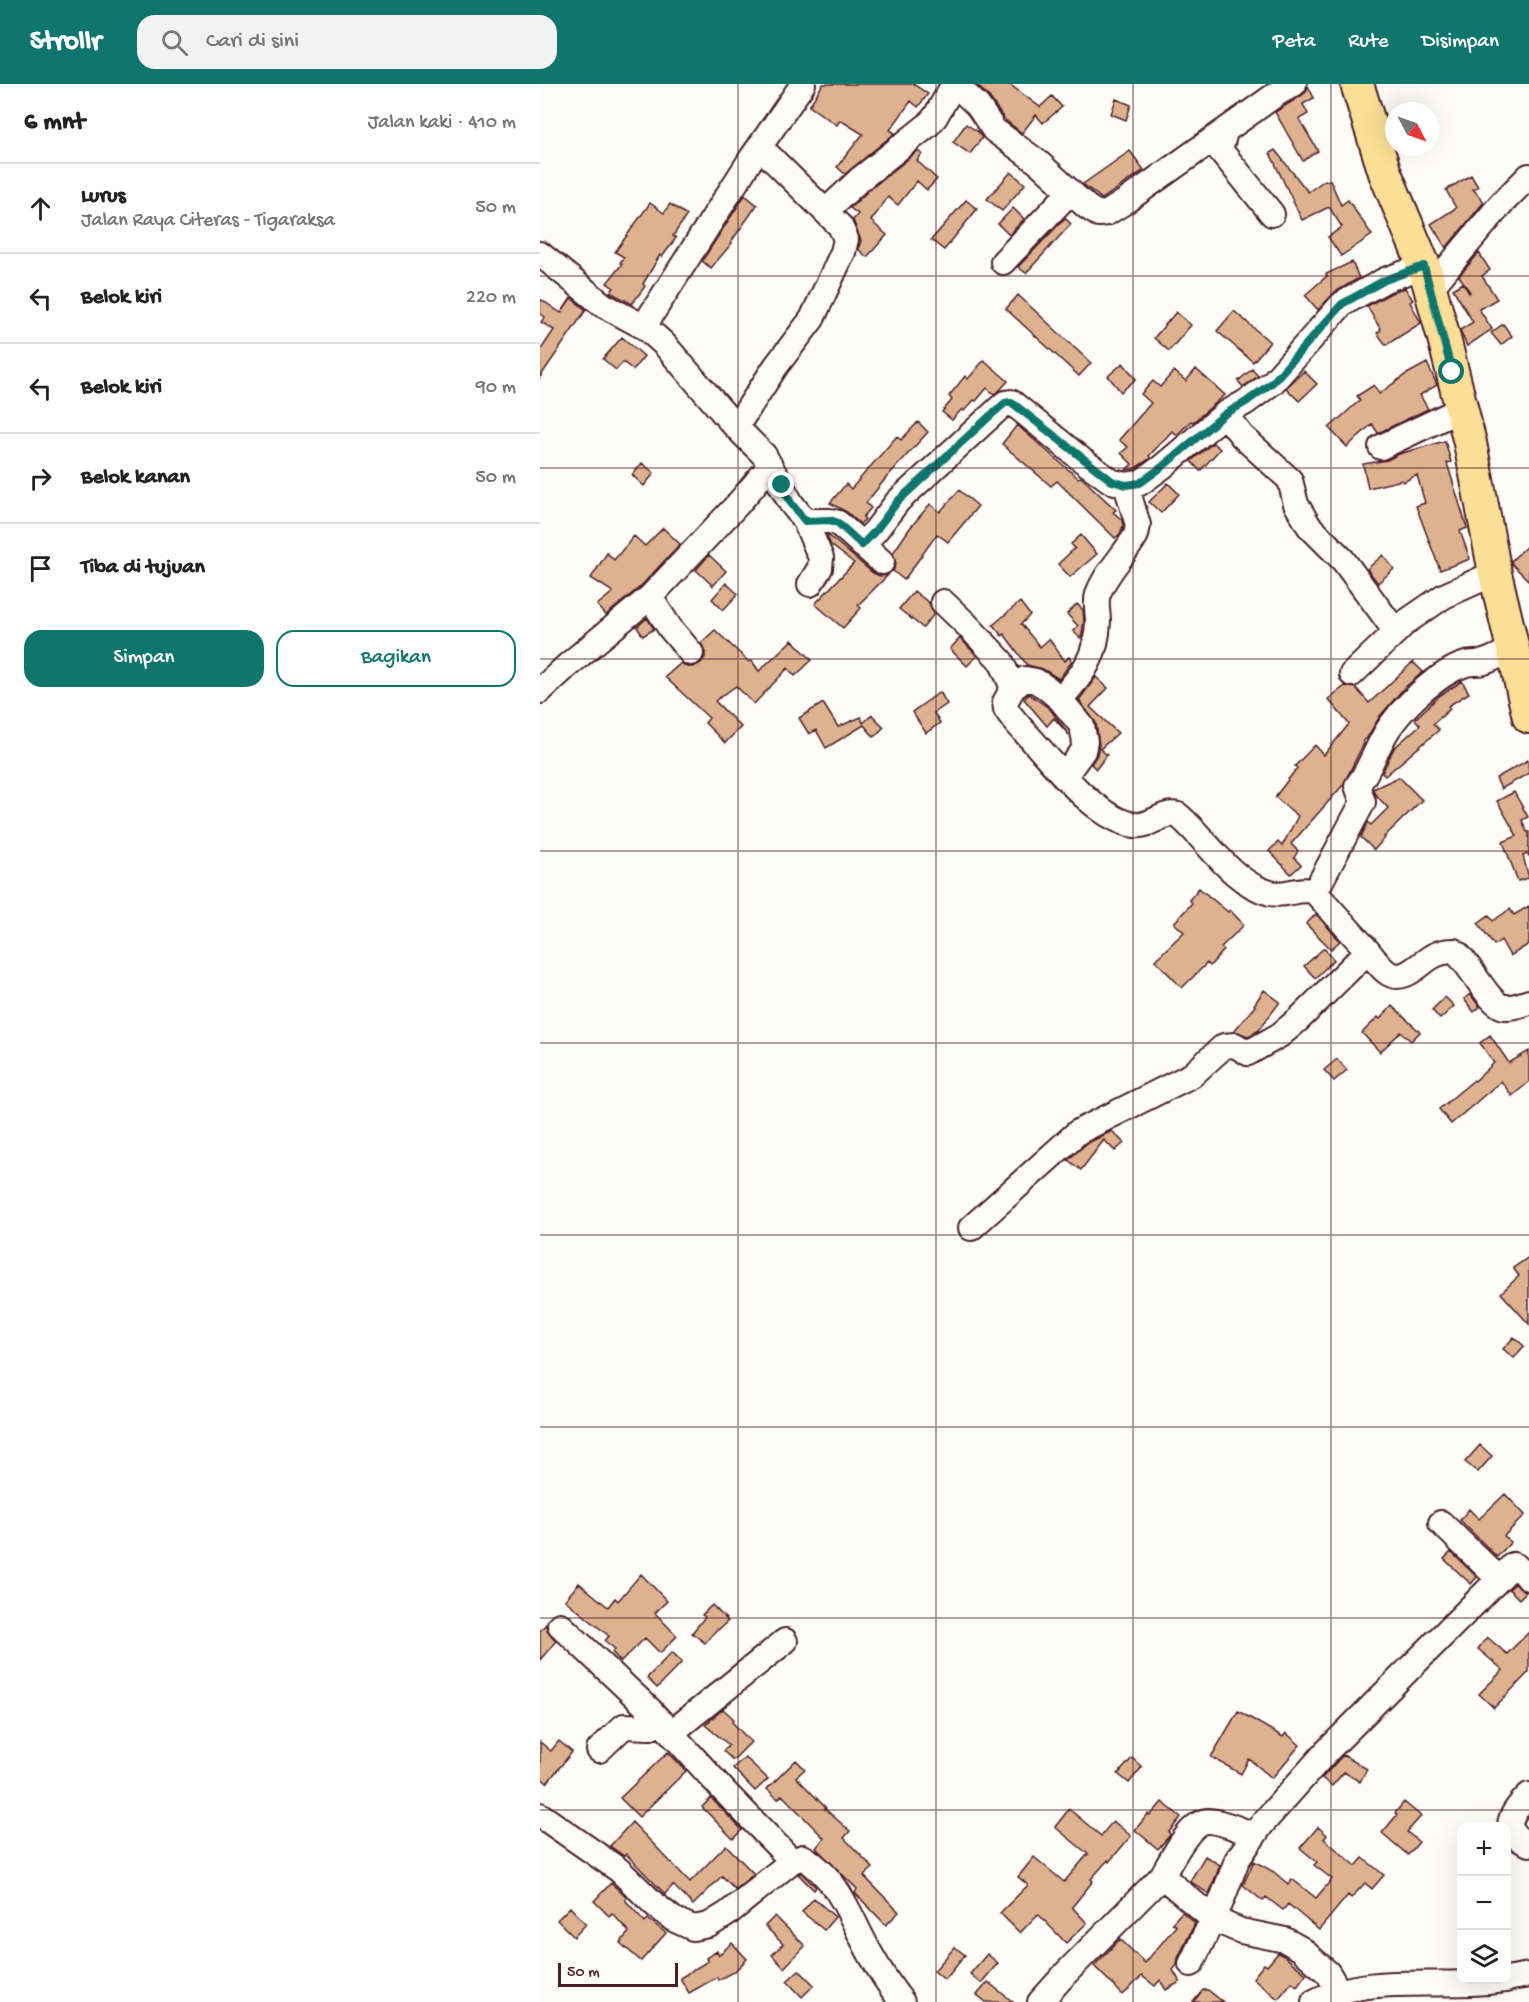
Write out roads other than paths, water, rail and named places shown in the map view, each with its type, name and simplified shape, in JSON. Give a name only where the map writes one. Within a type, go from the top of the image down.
[{"type":"main road","points":[[1357,84],[1385,173],[1427,277],[1444,338],[1496,573],[1519,649],[1529,717]]},
{"type":"street","points":[[646,328],[649,318],[803,84]]},
{"type":"street","points":[[826,212],[859,180],[928,125],[955,84],[978,106],[994,130],[1039,163],[1087,207],[1098,214],[1107,213],[1294,84]]},
{"type":"street","points":[[1225,132],[1220,150],[1272,214]]},
{"type":"street","points":[[736,427],[772,372],[812,319],[839,262],[846,239],[844,233],[826,212],[760,147]]},
{"type":"street","points":[[862,545],[898,501],[1005,403],[1011,402],[1021,409],[1082,460],[1112,481],[1126,485],[1140,483],[1225,414],[1273,382],[1342,304],[1385,280],[1427,277],[1529,176]]},
{"type":"street","points":[[1003,262],[1070,192]]},
{"type":"street","points":[[540,254],[603,305],[646,328],[664,344],[736,427],[764,455],[791,503],[805,521],[821,558],[820,568],[810,584]]},
{"type":"street","points":[[1381,447],[1461,409]]},
{"type":"street","points":[[1225,414],[1242,436],[1290,480],[1296,504],[1309,526],[1343,560],[1396,632]]},
{"type":"street","points":[[540,691],[650,597],[770,466]]},
{"type":"street","points":[[1060,699],[1081,677],[1092,654],[1098,622],[1097,598],[1101,586],[1136,535],[1138,525],[1126,485]]},
{"type":"street","points":[[805,521],[830,520],[838,523],[882,562]]},
{"type":"street","points":[[1352,674],[1406,622],[1444,596],[1496,573]]},
{"type":"street","points":[[650,597],[670,628],[691,653]]},
{"type":"street","points":[[943,602],[1001,661],[1013,688]]},
{"type":"street","points":[[1315,892],[1363,802],[1357,786],[1363,779],[1376,750],[1391,725],[1411,702],[1444,674],[1468,663],[1483,663],[1519,649]]},
{"type":"street","points":[[1064,777],[1083,751],[1085,742],[1082,726],[1060,699],[1036,681],[1025,679],[1013,688],[1005,702],[1006,709],[1064,777],[1084,797],[1120,822],[1137,826],[1148,824],[1172,813],[1178,815],[1237,875],[1263,891],[1279,894],[1301,890],[1315,892],[1391,975],[1397,976],[1414,970],[1433,955],[1454,951],[1466,962],[1495,1003],[1506,1007],[1529,1002]]},
{"type":"street","points":[[971,1228],[1078,1132],[1192,1075],[1224,1046],[1235,1045],[1248,1053],[1280,1035],[1368,951]]},
{"type":"street","points":[[1441,1523],[1499,1579]]},
{"type":"street","points":[[1191,1964],[1221,1902],[1237,1860],[1262,1824],[1326,1752],[1514,1565],[1529,1578]]},
{"type":"street","points":[[560,1624],[667,1728],[792,1861]]},
{"type":"street","points":[[599,1750],[624,1726],[667,1728],[785,1641]]},
{"type":"street","points":[[1529,1795],[1513,1815],[1510,1824],[1511,1830],[1518,1839],[1529,1844]]},
{"type":"street","points":[[540,1815],[619,1870],[673,1919],[693,1928],[709,1925],[727,1914],[792,1861],[803,1857],[829,1878],[849,1909],[871,1955],[902,2002]]},
{"type":"street","points":[[1041,2002],[1067,1972],[1162,1876],[1181,1843],[1203,1822],[1214,1822],[1254,1835]]},
{"type":"street","points":[[1162,1876],[1213,1919],[1241,1931],[1285,1940],[1293,1944],[1328,1973],[1339,1992]]},
{"type":"street","points":[[1511,1979],[1529,1975]]},
{"type":"street","points":[[1314,2002],[1339,1992],[1362,1987],[1457,1982]]},
{"type":"street","points":[[1480,2002],[1500,1984]]}]
